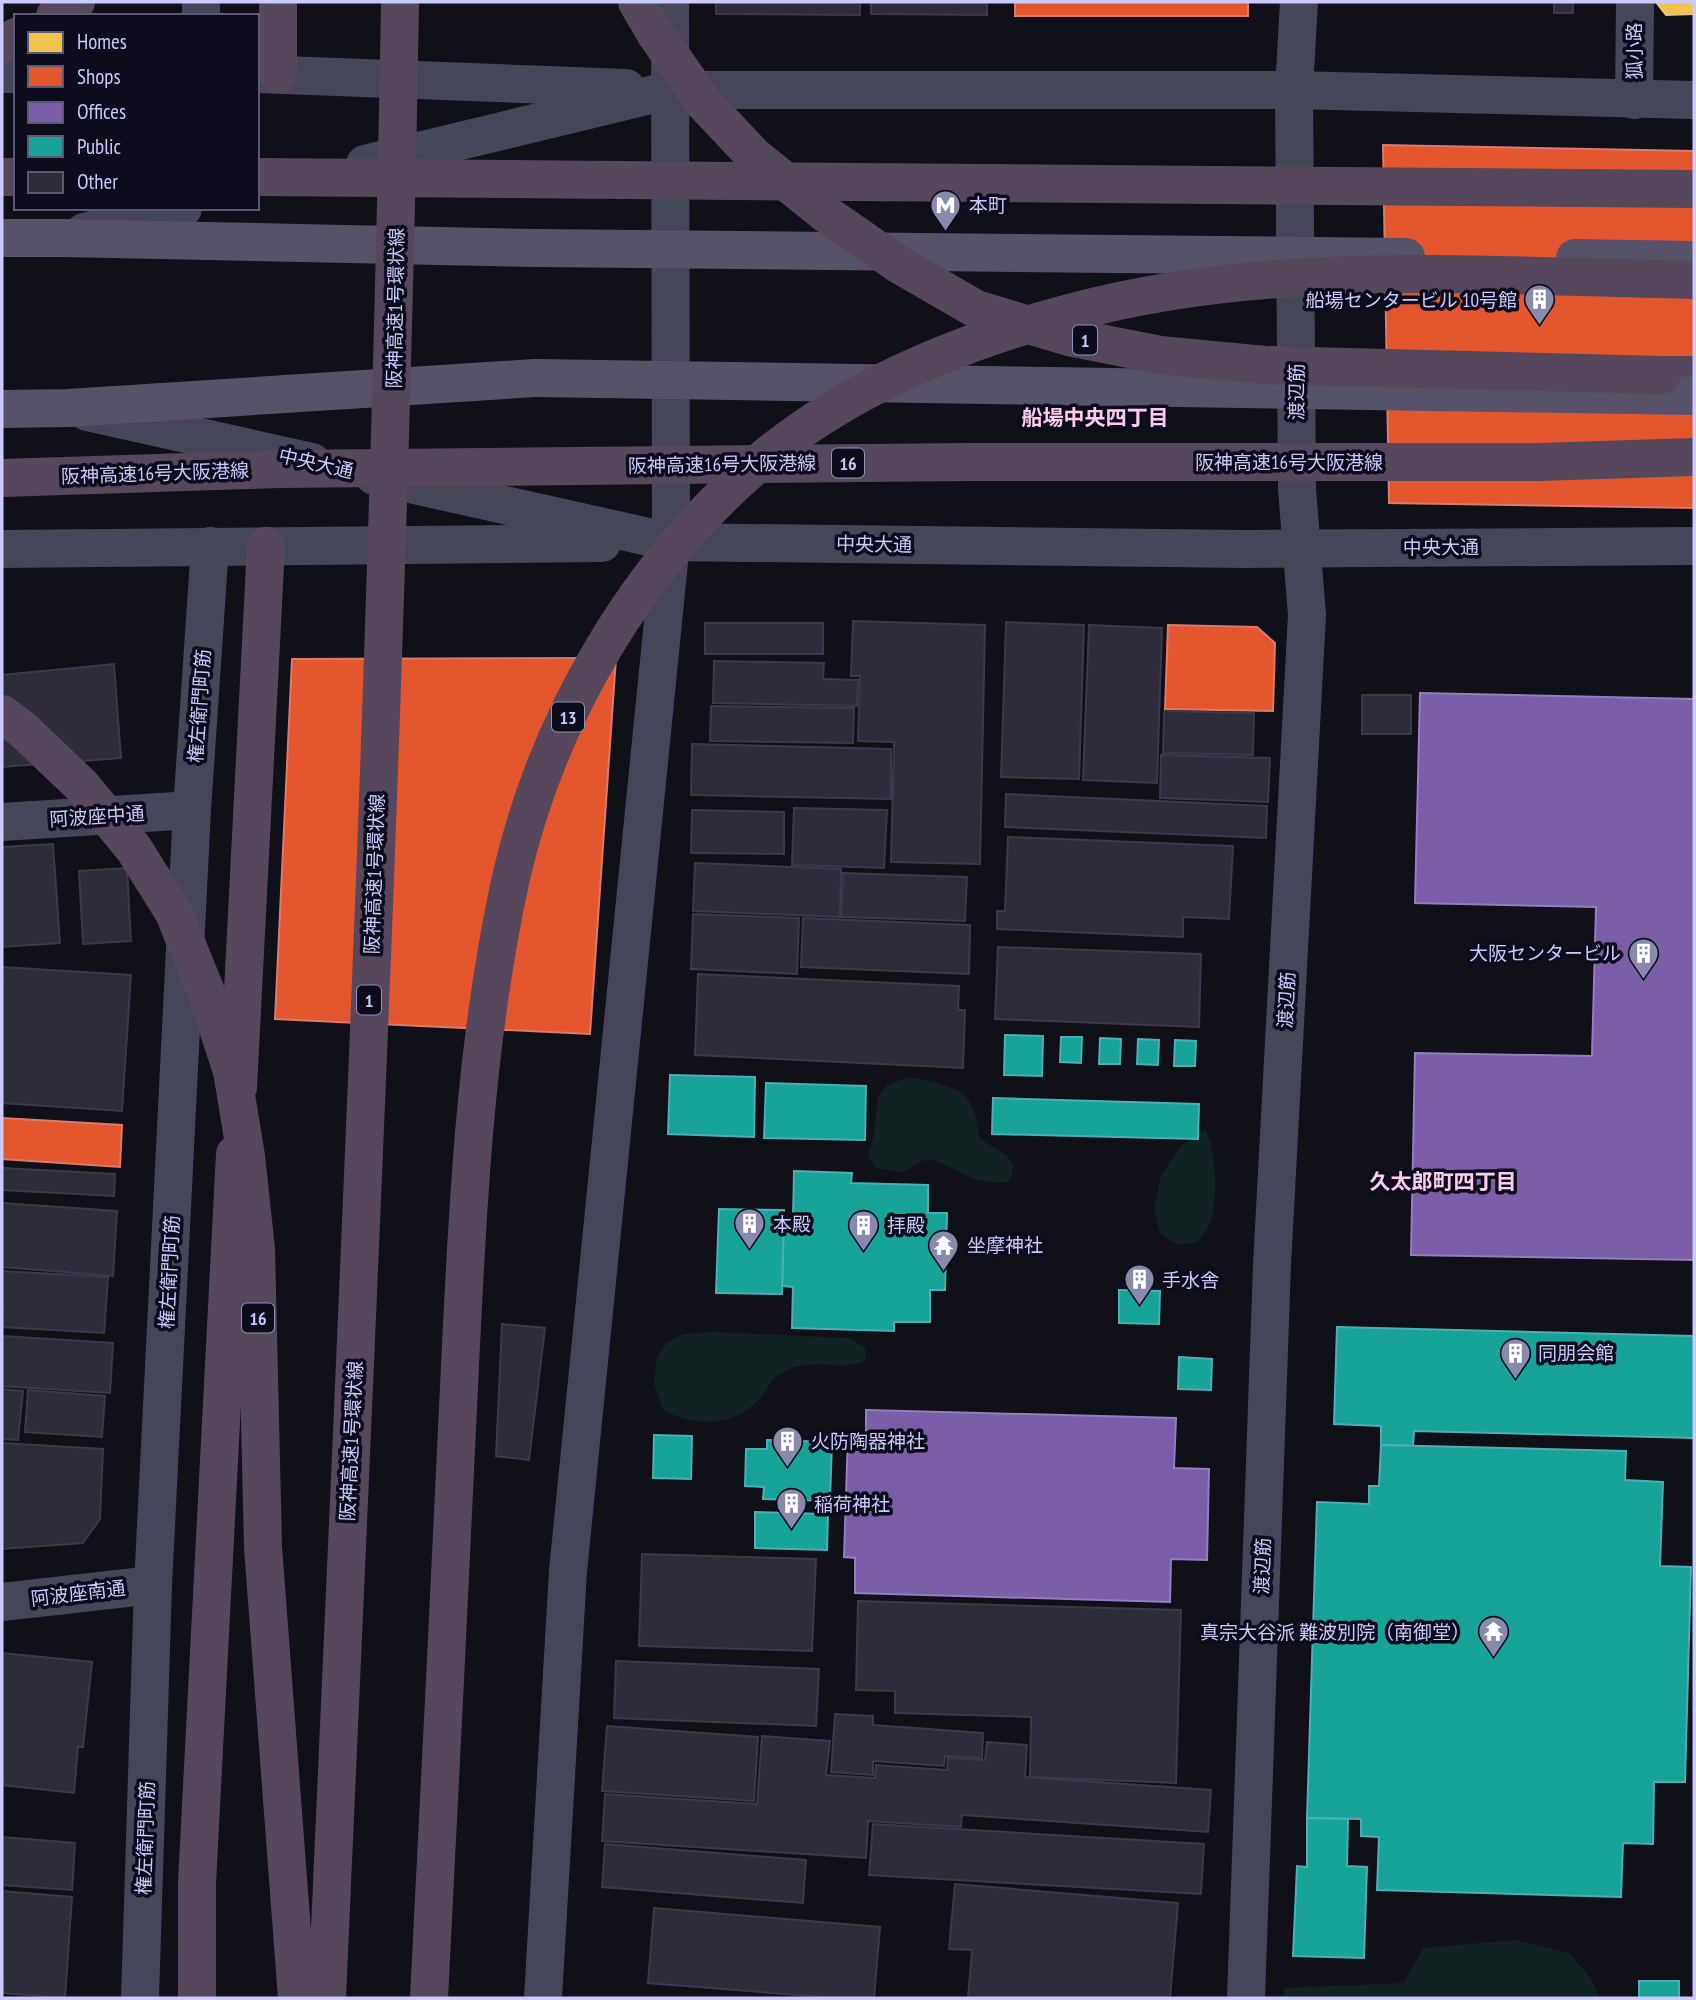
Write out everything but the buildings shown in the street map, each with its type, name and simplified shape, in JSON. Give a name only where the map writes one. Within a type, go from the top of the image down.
[{"type":"highway","points":[[58,14],[76,2]]},
{"type":"highway","points":[[267,74],[278,2]]},
{"type":"highway","name":"阪神高速1号環状線","points":[[327,1998],[395,338],[400,2]]},
{"type":"highway","name":"1","points":[[637,2],[704,103],[754,156],[826,214],[898,264],[976,309],[1069,337],[1160,355],[1265,365],[1694,375]]},
{"type":"highway","points":[[259,177],[1694,189]]},
{"type":"highway","name":"13","points":[[429,1998],[469,1181],[486,1009],[511,877],[543,770],[594,662],[652,577],[709,508],[770,453],[839,407],[908,370],[998,333],[1101,305],[1196,288],[1317,277],[1458,275],[1694,280]]},
{"type":"highway","name":"阪神高速16号大阪港線","points":[[2,478],[280,469],[968,462],[1539,462],[1694,457]]},
{"type":"highway","points":[[197,1998],[197,1883],[266,546]]},
{"type":"highway","name":"16","points":[[2,714],[22,729],[82,786],[134,849],[174,913],[206,992],[232,1071],[246,1156],[256,1249],[263,1547],[297,1998]]},
{"type":"main road","points":[[2,238],[537,248],[1694,260]]},
{"type":"main road","name":"中央大通","points":[[2,409],[68,408],[535,377],[1694,396]]},
{"type":"street","points":[[543,1998],[568,1571],[671,542],[670,2]]},
{"type":"street","name":"渡辺筋","points":[[1246,1998],[1272,1265],[1307,615],[1297,489],[1294,90],[1299,2]]},
{"type":"street","name":"狐小路","points":[[1634,2],[1634,100]]},
{"type":"street","points":[[267,74],[671,90],[1294,90],[1694,100]]},
{"type":"street","points":[[259,190],[671,90]]},
{"type":"street","points":[[62,238],[175,210]]},
{"type":"street","name":"中央大通","points":[[68,408],[671,542],[1301,548],[1694,546]]},
{"type":"street","points":[[2,550],[671,542]]},
{"type":"street","name":"権左衛門町筋","points":[[140,1998],[153,1585],[192,810],[210,546]]},
{"type":"street","name":"阿波座中通","points":[[2,822],[192,810]]},
{"type":"street","name":"阿波座南通","points":[[2,1602],[153,1585]]},
{"type":"shaded area","points":[[909,1077],[948,1087],[966,1097],[974,1112],[980,1139],[1007,1156],[1013,1165],[1008,1182],[994,1183],[974,1179],[936,1161],[928,1160],[921,1161],[903,1172],[876,1168],[869,1157],[869,1149],[873,1141],[878,1098],[887,1085]]},
{"type":"shaded area","points":[[1206,1130],[1215,1176],[1213,1213],[1198,1242],[1178,1245],[1160,1233],[1154,1210],[1161,1175],[1182,1145]]},
{"type":"shaded area","points":[[712,1332],[848,1338],[865,1347],[866,1357],[862,1363],[852,1365],[801,1366],[782,1373],[747,1410],[724,1420],[699,1421],[675,1416],[663,1410],[654,1383],[657,1357],[666,1344],[683,1334]]},
{"type":"shaded area","points":[[1515,1940],[1569,1953],[1590,1977],[1600,1998],[1283,1998],[1284,1988],[1404,1983],[1423,1948]]},
{"type":"place","name":"本町","points":[[946,232]]},
{"type":"place","name":"船場センタービル 10号館","points":[[1540,327]]},
{"type":"place","name":"大阪センタービル","points":[[1644,980]]},
{"type":"place","name":"本殿","points":[[750,1251]]},
{"type":"place","name":"拝殿","points":[[864,1252]]},
{"type":"place","name":"坐摩神社","points":[[944,1272]]},
{"type":"place","name":"手水舎","points":[[1139,1307]]},
{"type":"place","name":"同朋会館","points":[[1515,1380]]},
{"type":"place","name":"火防陶器神社","points":[[788,1468]]},
{"type":"place","name":"稲荷神社","points":[[791,1531]]},
{"type":"place","name":"真宗大谷派 難波別院（南御堂）","points":[[1493,1659]]},
{"type":"district","name":"船場中央四丁目","points":[[1095,417]]},
{"type":"district","name":"久太郎町四丁目","points":[[1443,1181]]}]
